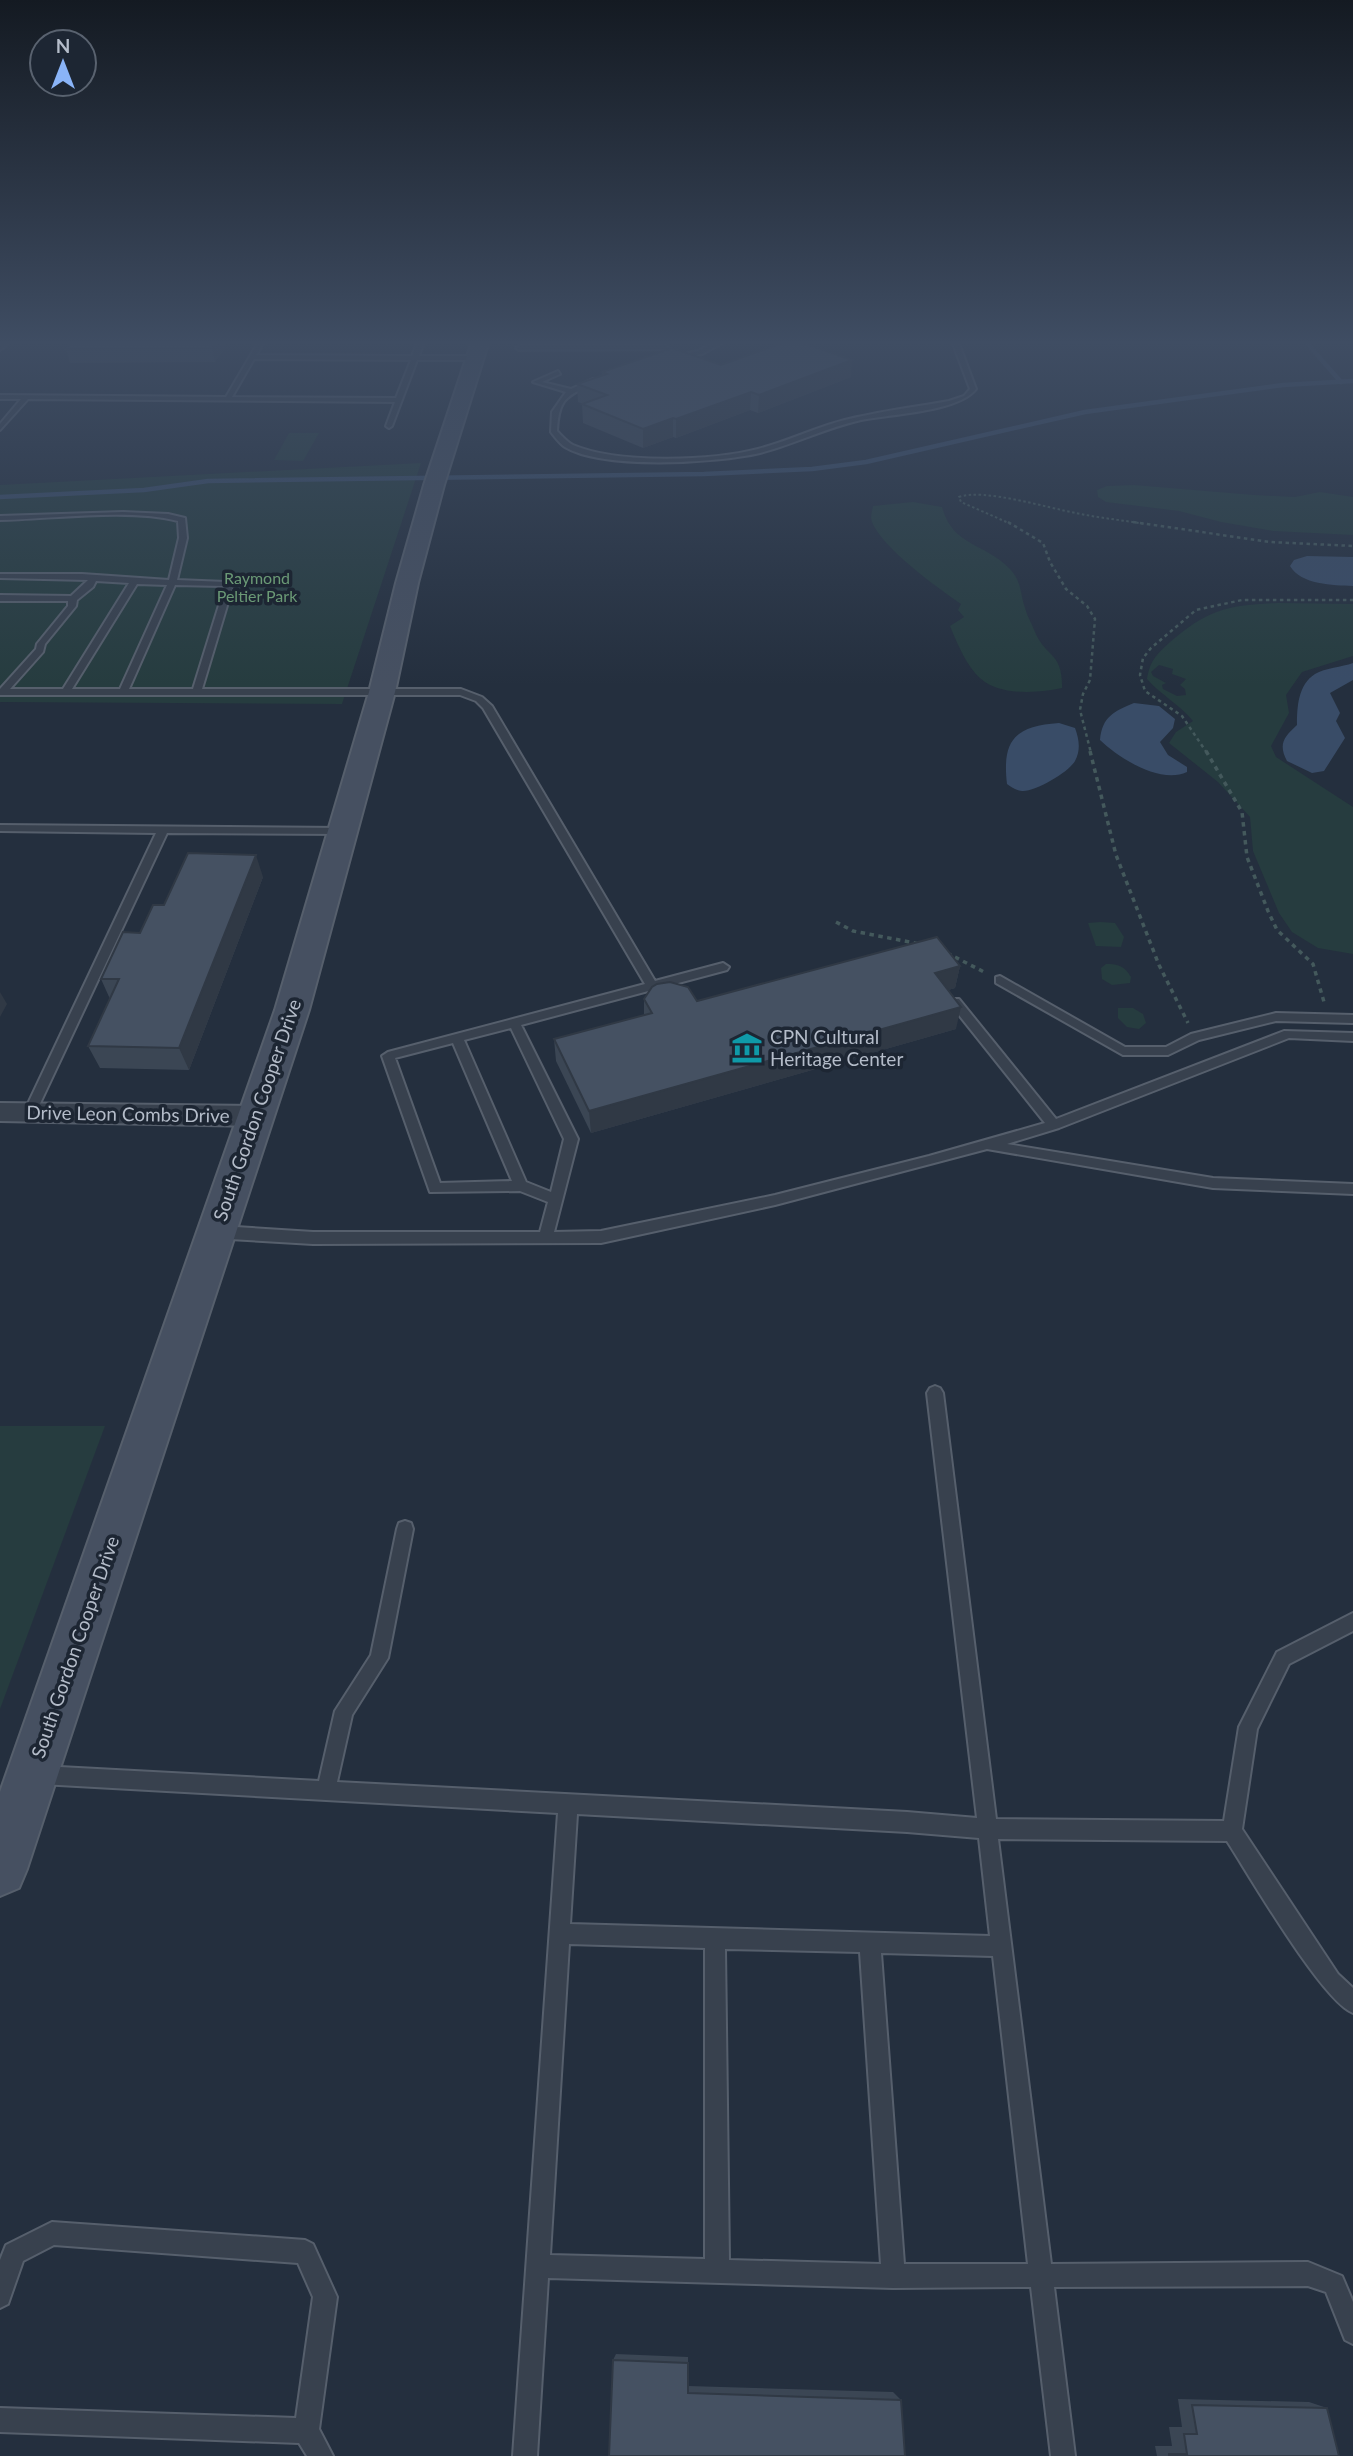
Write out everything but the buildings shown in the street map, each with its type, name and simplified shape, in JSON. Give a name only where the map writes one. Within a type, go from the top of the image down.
[{"type":"main road","name":"South Gordon Cooper Drive","points":[[0,1869],[292,1010],[382,692],[407,583],[443,456]]},
{"type":"street","name":"Drive Leon Combs Drive","points":[[0,1112],[256,1116]]},
{"type":"lane","points":[[597,456],[672,460],[736,456]]},
{"type":"lane","points":[[0,518],[175,517],[182,520],[184,530],[173,582],[123,692]]},
{"type":"lane","points":[[0,576],[82,576],[92,580],[133,583],[226,583],[228,589],[197,692]]},
{"type":"lane","points":[[0,598],[73,598],[90,585],[92,580]]},
{"type":"lane","points":[[66,692],[133,583]]},
{"type":"lane","points":[[1,692],[40,650],[41,643],[72,606],[73,598]]},
{"type":"lane","points":[[1,692],[461,692],[479,699],[487,706],[652,986]]},
{"type":"lane","points":[[0,828],[343,831]]},
{"type":"lane","points":[[30,1112],[163,830]]},
{"type":"lane","points":[[557,1200],[521,1186],[435,1188],[388,1056],[723,967]]},
{"type":"lane","points":[[1000,980],[1124,1051],[1168,1051],[1195,1037],[1276,1017],[1353,1019]]},
{"type":"lane","points":[[955,1002],[1054,1125]]},
{"type":"lane","points":[[514,1022],[571,1139],[546,1237]]},
{"type":"lane","points":[[216,1234],[313,1238],[601,1237],[788,1197],[987,1145],[1054,1125],[1288,1034],[1353,1037]]},
{"type":"lane","points":[[457,1037],[521,1186]]},
{"type":"lane","points":[[987,1145],[1213,1183],[1353,1189]]},
{"type":"lane","points":[[935,1393],[1063,2456]]},
{"type":"lane","points":[[326,1790],[344,1711],[379,1658],[405,1529]]},
{"type":"lane","points":[[1353,1622],[1283,1658],[1248,1727],[1232,1832],[1331,1981],[1353,2004]]},
{"type":"lane","points":[[32,1774],[906,1822],[986,1829],[1232,1832]]},
{"type":"lane","points":[[525,2456],[568,1803]]},
{"type":"lane","points":[[560,1934],[1000,1946]]},
{"type":"lane","points":[[715,1938],[717,2271]]},
{"type":"lane","points":[[870,1943],[893,2276]]},
{"type":"lane","points":[[0,2296],[15,2253],[52,2233],[305,2252],[325,2297],[306,2431],[321,2456]]},
{"type":"lane","points":[[538,2266],[893,2276],[1308,2274],[1334,2284],[1353,2332]]},
{"type":"lane","points":[[0,2420],[306,2431]]},
{"type":"path","points":[[1195,1037],[1159,965],[1116,855],[1080,710],[1092,671],[1095,619],[1087,606],[1066,589],[1043,544],[1002,518],[961,502],[959,497],[967,494],[986,495],[1079,514],[1270,542],[1353,546]]},
{"type":"path","points":[[1329,1018],[1313,964],[1277,930],[1268,911],[1247,857],[1242,812],[1182,716],[1145,691],[1140,675],[1143,659],[1152,648],[1196,610],[1242,600],[1353,600]]},
{"type":"path","points":[[836,922],[853,931],[922,944]]},
{"type":"path","points":[[946,952],[1000,980]]},
{"type":"green space","points":[[276,456],[306,456],[303,461],[274,460]]},
{"type":"green space","name":"Raymond Peltier Park","points":[[421,463],[342,704],[0,702],[0,485]]},
{"type":"green space","points":[[1134,485],[1254,495],[1295,497],[1320,492],[1353,497],[1353,535],[1273,531],[1179,511],[1106,502],[1098,497],[1097,490],[1107,486]]},
{"type":"green space","points":[[913,502],[942,507],[947,520],[961,537],[1010,569],[1019,583],[1026,611],[1039,640],[1057,661],[1062,676],[1062,688],[1031,692],[1009,691],[989,684],[971,668],[950,626],[964,617],[958,610],[961,604],[898,555],[872,522],[873,506]]},
{"type":"green space","points":[[1261,604],[1353,604],[1353,656],[1302,672],[1286,695],[1289,713],[1271,746],[1276,757],[1353,807],[1353,954],[1318,948],[1292,932],[1279,913],[1253,851],[1250,817],[1218,782],[1169,743],[1176,732],[1193,721],[1147,679],[1157,655],[1195,623],[1219,611]],"holes":[[[1159,665],[1173,669],[1172,674],[1186,679],[1180,685],[1185,689],[1186,695],[1177,696],[1163,689],[1162,685],[1166,683],[1151,672]]]},
{"type":"green space","points":[[1088,923],[1115,923],[1124,937],[1121,947],[1096,946]]},
{"type":"green space","points":[[1106,964],[1123,968],[1131,977],[1130,983],[1112,985],[1102,979],[1101,968]]},
{"type":"green space","points":[[1118,1008],[1133,1008],[1143,1014],[1146,1023],[1139,1029],[1127,1027],[1118,1018]]},
{"type":"green space","points":[[0,1426],[105,1426],[0,1709]]},
{"type":"water","points":[[1307,556],[1353,557],[1353,586],[1318,583],[1302,577],[1290,566],[1294,560]]},
{"type":"water","points":[[1353,663],[1353,680],[1330,693],[1340,713],[1336,721],[1345,738],[1324,771],[1312,773],[1287,761],[1283,745],[1297,725],[1298,704],[1305,684],[1319,672]]},
{"type":"water","points":[[1134,703],[1159,706],[1175,719],[1173,728],[1160,742],[1168,755],[1187,767],[1187,772],[1165,775],[1141,768],[1118,755],[1100,740],[1106,720]]},
{"type":"water","points":[[1059,723],[1075,728],[1079,744],[1072,765],[1035,788],[1022,791],[1007,784],[1007,757],[1014,738],[1031,728]]},
{"type":"waterway","points":[[0,497],[144,490],[208,481],[704,474],[812,469],[894,456]]},
{"type":"place","name":"CPN Cultural Heritage Center","points":[[747,1048]]}]
